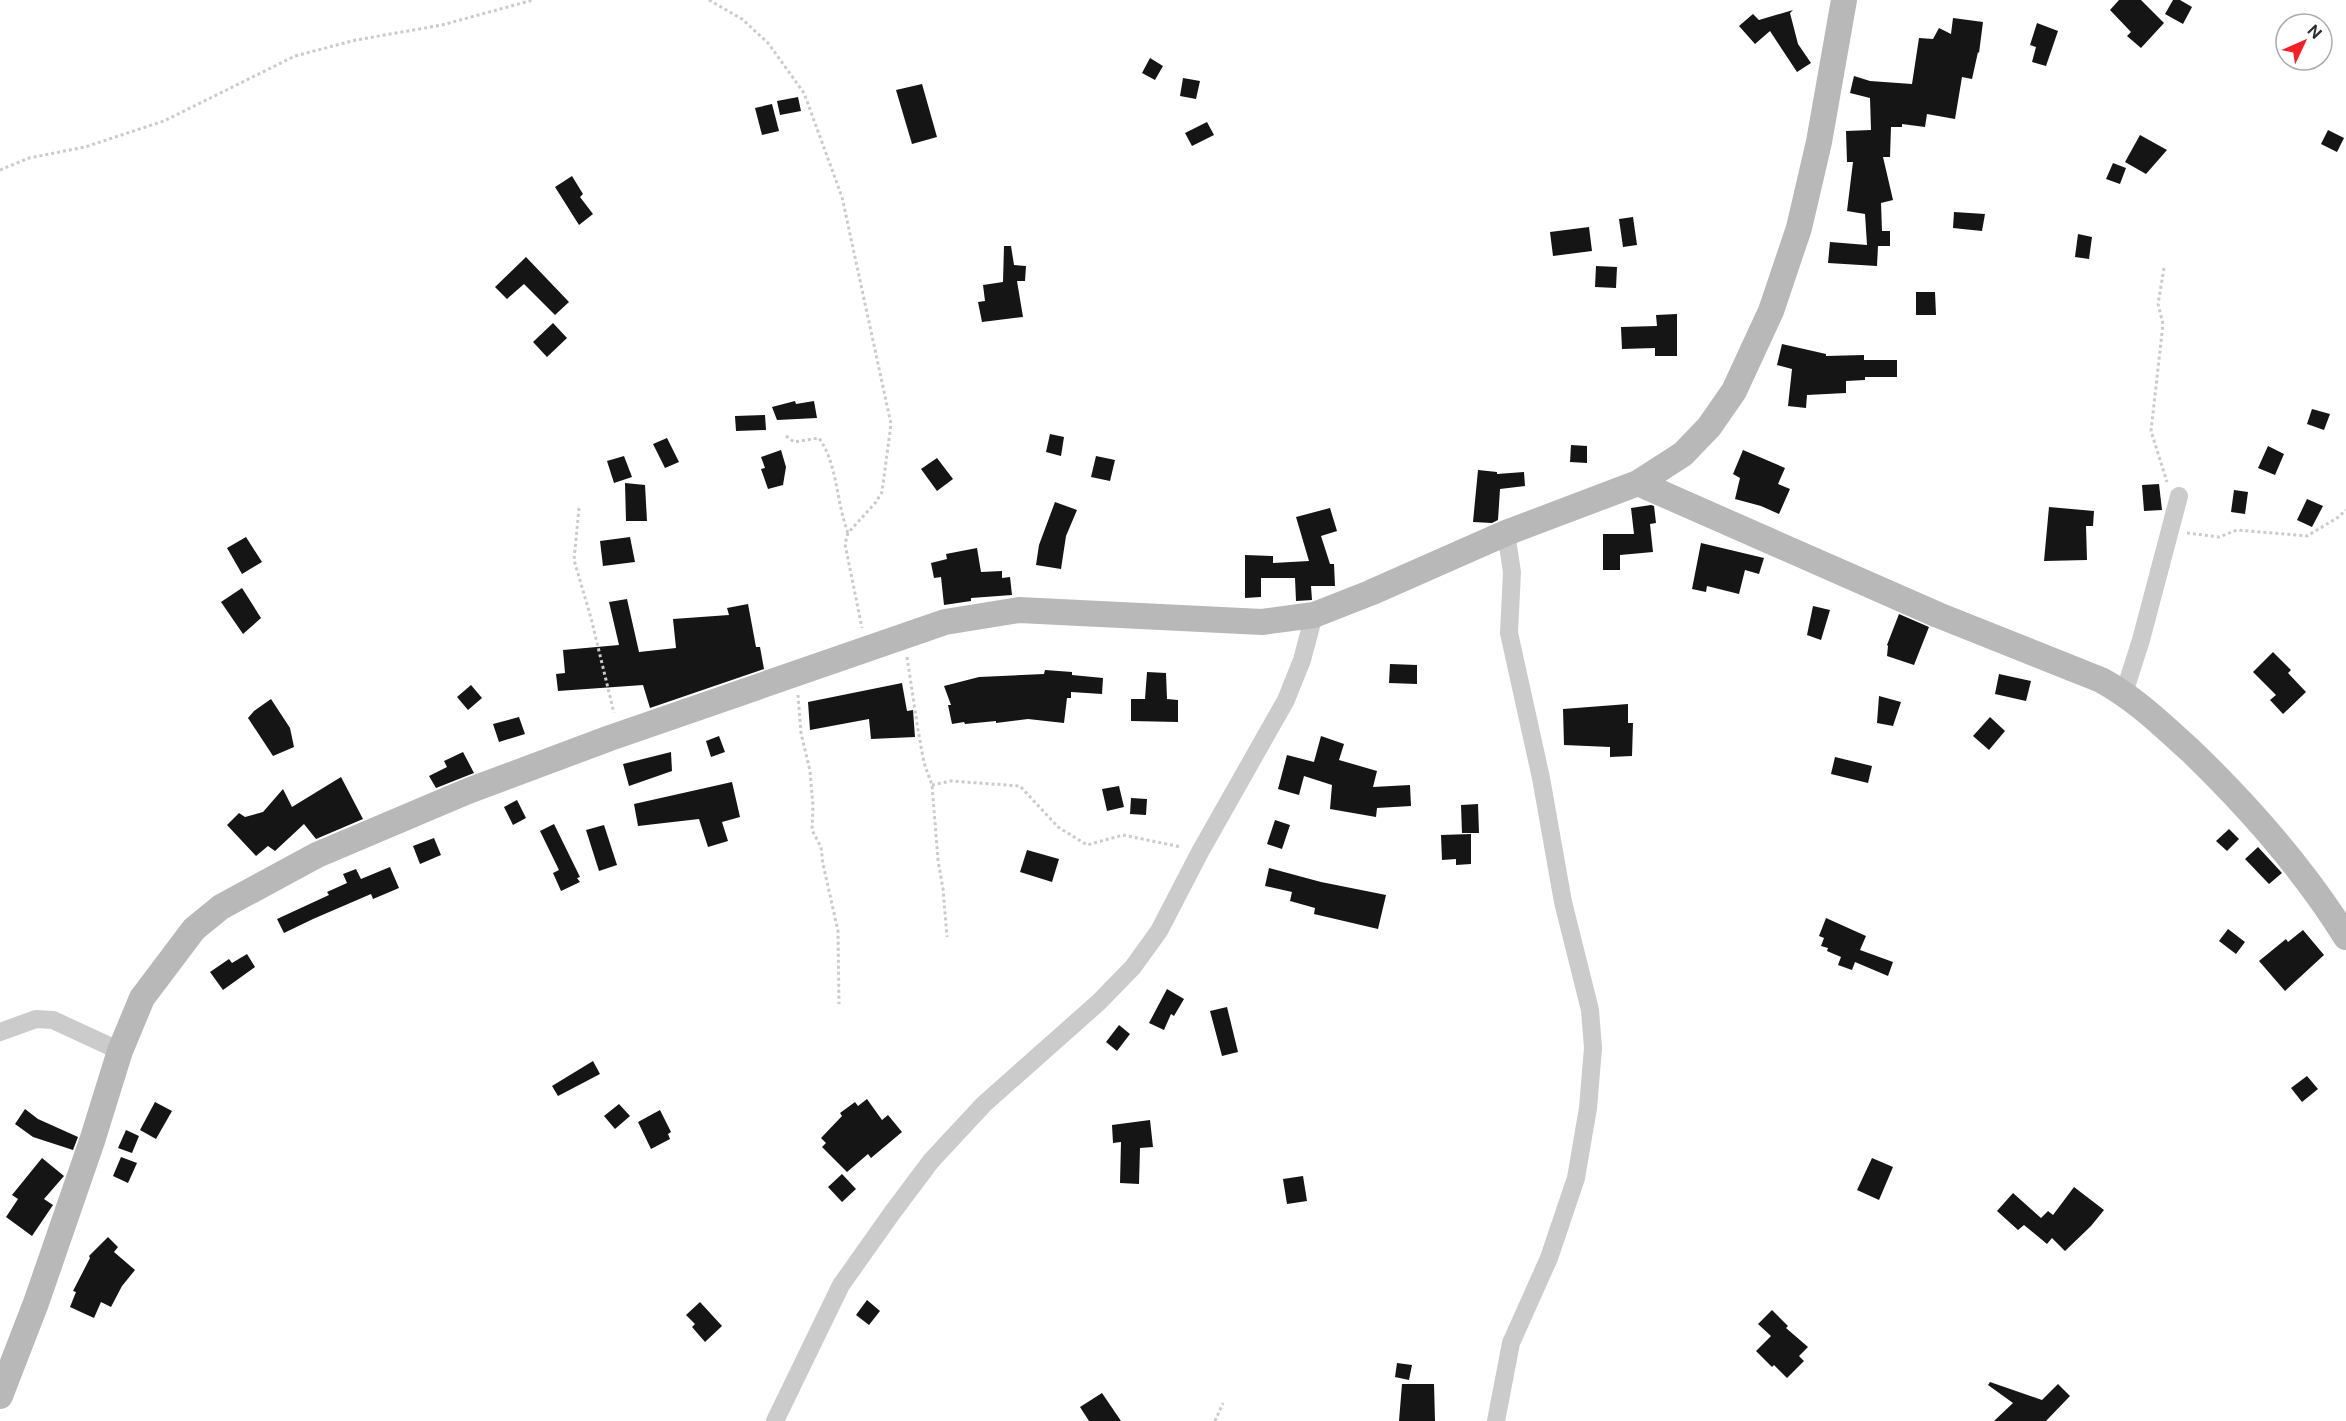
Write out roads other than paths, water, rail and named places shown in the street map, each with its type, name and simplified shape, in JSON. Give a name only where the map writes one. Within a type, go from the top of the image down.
[{"type":"main road","points":[[0,1396],[36,1303],[92,1141],[120,1051],[142,998],[194,929],[221,907],[317,855],[468,791],[610,738],[867,651],[945,622],[1019,610],[1262,622],[1314,615],[1506,533],[1638,483],[1683,454],[1709,427],[1734,391],[1771,311],[1804,207],[1819,142],[1844,0]]},
{"type":"main road","points":[[1638,483],[1938,615],[2101,680],[2124,693],[2149,712],[2224,783],[2294,863],[2346,938]]},
{"type":"street","points":[[2124,693],[2141,640],[2178,501]]},
{"type":"street","points":[[1496,1421],[1511,1343],[1549,1258],[1576,1178],[1588,1108],[1593,1048],[1590,1010],[1563,902],[1541,778],[1509,633],[1512,572],[1506,533]]},
{"type":"street","points":[[775,1421],[841,1285],[931,1161],[984,1104],[1099,1002],[1133,967],[1159,931],[1200,852],[1286,700],[1302,660],[1314,615]]},
{"type":"street","points":[[0,1032],[36,1019],[53,1020],[120,1051]]}]
